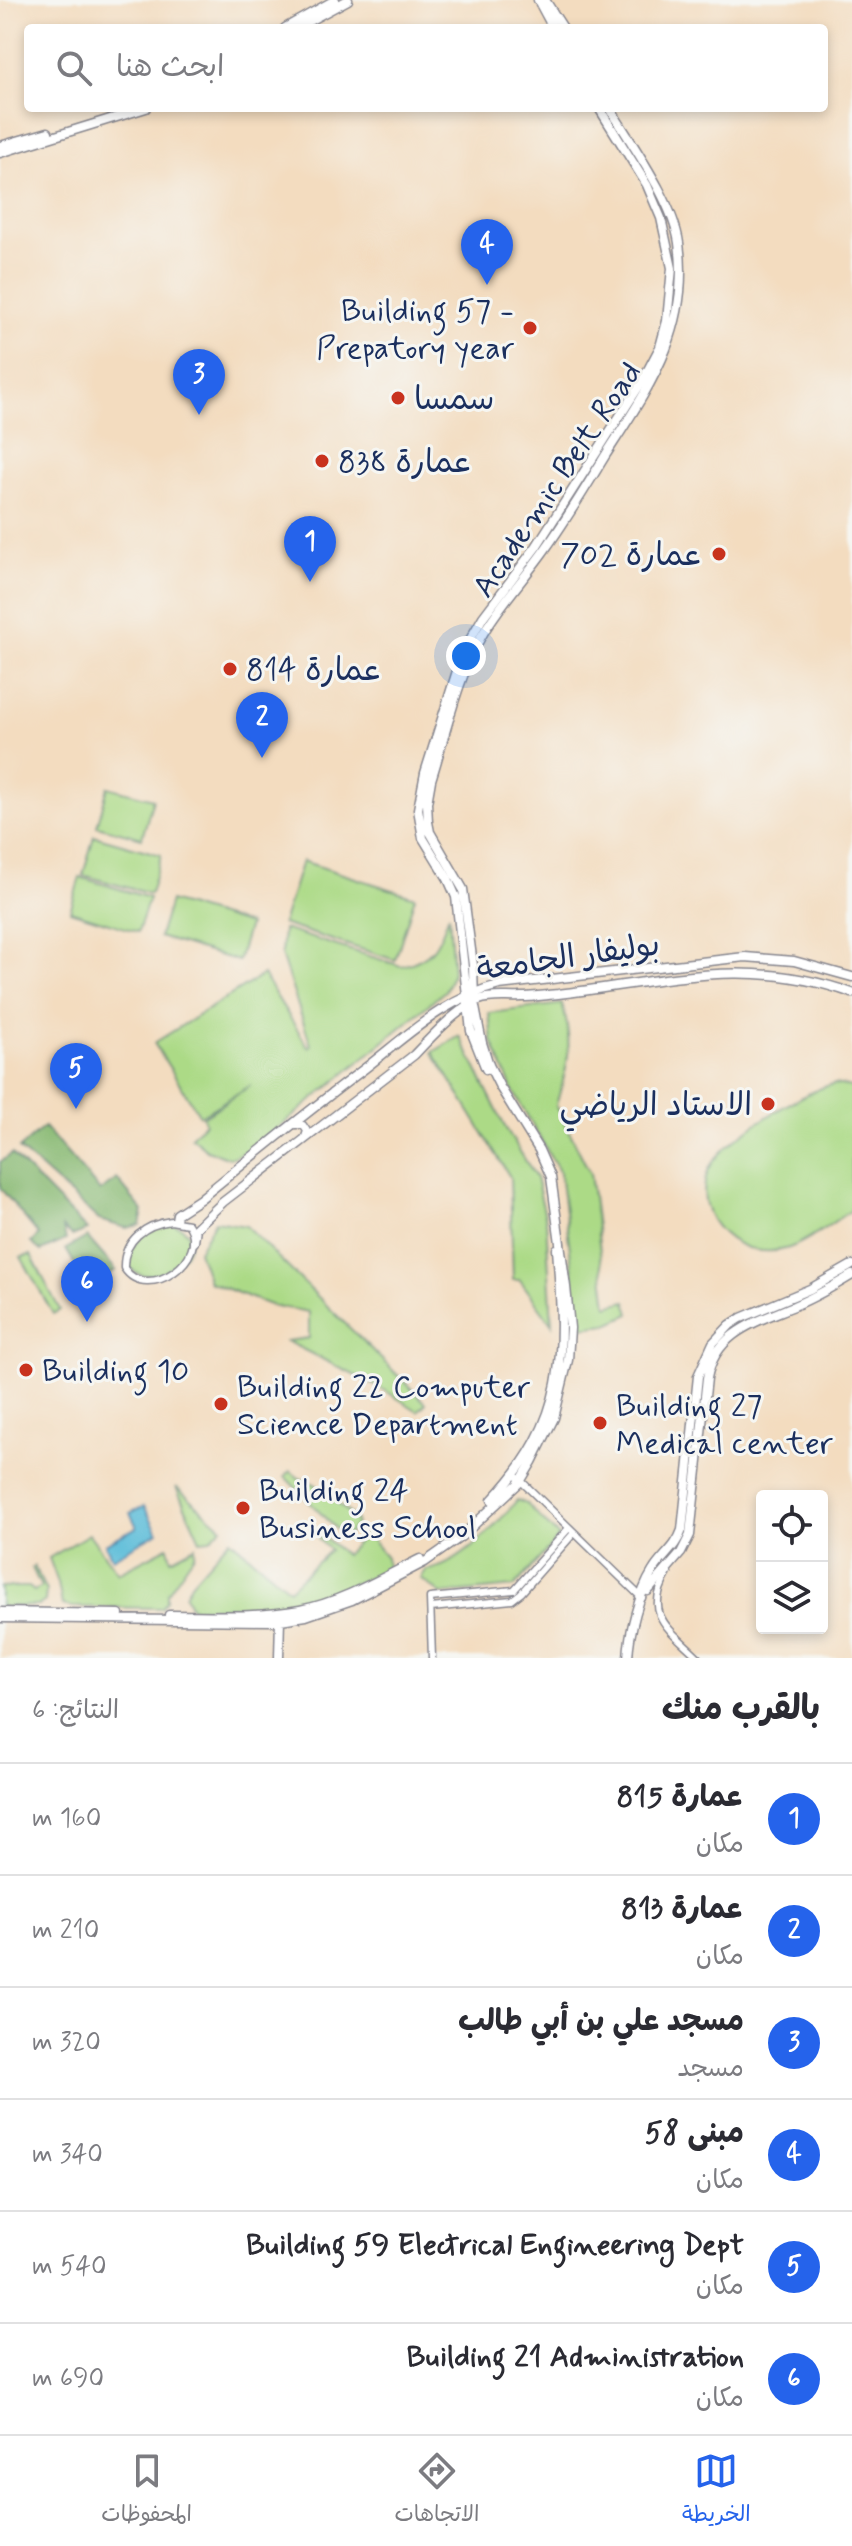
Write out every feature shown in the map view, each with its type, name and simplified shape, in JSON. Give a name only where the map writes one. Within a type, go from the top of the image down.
[{"type":"street","points":[[292,24],[335,0]]},
{"type":"street","points":[[303,24],[348,0]]},
{"type":"street","points":[[538,0],[551,24]]},
{"type":"street","points":[[545,0],[560,24]]},
{"type":"street","points":[[0,146],[116,112]]},
{"type":"street","points":[[0,153],[133,112]]},
{"type":"street","name":"Academic Belt Road","points":[[0,1618],[306,1616],[352,1600],[425,1562],[462,1536],[518,1478],[545,1440],[560,1396],[569,1343],[566,1287],[551,1177],[539,1150],[489,1065],[471,1005],[456,897],[423,838],[419,798],[468,641],[536,547],[641,383],[660,347],[669,311],[672,268],[661,218],[647,185],[601,112]]},
{"type":"street","name":"Academic Belt Road","points":[[469,993],[473,965],[463,889],[430,832],[427,803],[431,780],[476,645],[547,547],[650,386],[668,350],[677,315],[680,263],[675,225],[657,186],[612,112]]},
{"type":"street","points":[[745,957],[745,972]]},
{"type":"street","name":"بوليفار الجامعة","points":[[176,1220],[177,1214],[291,1125],[442,1009],[469,993],[499,985],[745,957],[794,961],[852,977]]},
{"type":"street","name":"بوليفار الجامعة","points":[[194,1242],[196,1228],[212,1213],[414,1055],[432,1036],[471,1005],[497,997],[525,998],[585,991],[677,975],[745,972],[852,993]]},
{"type":"street","points":[[291,1125],[300,1123],[306,1128],[304,1140]]},
{"type":"street","points":[[176,1220],[188,1224],[193,1231],[194,1242],[188,1259],[154,1281],[132,1278],[124,1268],[126,1253],[138,1234],[160,1222],[176,1220]]},
{"type":"street","points":[[628,1658],[630,1638],[650,1576],[674,1548],[682,1530],[696,1388],[707,1352],[721,1333],[741,1318],[810,1289],[852,1265]]},
{"type":"street","points":[[699,1658],[664,1622],[657,1608],[656,1592],[687,1543],[692,1527],[707,1378],[715,1355],[739,1330],[813,1297],[852,1275]]},
{"type":"street","points":[[518,1478],[642,1598]]},
{"type":"street","points":[[432,1658],[430,1598],[514,1590],[571,1531]]},
{"type":"street","points":[[431,1608],[512,1600],[571,1531]]},
{"type":"street","points":[[642,1598],[676,1559]]},
{"type":"street","name":"Academic Belt Road","points":[[0,1612],[280,1617]]},
{"type":"street","points":[[279,1658],[280,1617]]},
{"type":"green space","points":[[108,787],[153,799],[142,838],[97,826]]},
{"type":"green space","points":[[94,836],[161,855],[150,894],[83,875]]},
{"type":"green space","points":[[302,861],[415,897],[395,960],[282,924]]},
{"type":"green space","points":[[80,877],[149,898],[138,932],[70,911]]},
{"type":"green space","points":[[170,901],[249,925],[238,961],[159,937]]},
{"type":"green space","points":[[449,914],[453,973],[445,991],[253,1149],[230,1158],[207,1150],[191,1137],[205,1123],[203,1117],[251,1085],[200,1116],[154,1043],[263,975],[309,1048],[311,1045],[281,955],[283,929],[401,966],[421,959],[433,949]]},
{"type":"green space","points":[[562,1004],[569,1043],[564,1079],[556,1105],[590,1173],[607,1306],[626,1301],[630,1314],[608,1324],[580,1327],[560,1173],[512,1089],[492,1041],[489,1013]]},
{"type":"green space","points":[[460,1036],[504,1125],[536,1178],[546,1220],[552,1324],[520,1280],[513,1280],[510,1177],[433,1052]]},
{"type":"green space","points":[[834,1084],[852,1087],[852,1210],[789,1248],[771,1251],[737,1243],[712,1220],[706,1205],[704,1187],[709,1169],[730,1144],[765,1118],[803,1096]]},
{"type":"green space","points":[[44,1127],[100,1191],[117,1179],[143,1211],[140,1225],[126,1228],[99,1220],[19,1149]]},
{"type":"green space","points":[[12,1154],[87,1230],[72,1236],[63,1228],[66,1240],[41,1251],[31,1243],[39,1235],[0,1188],[0,1162]]},
{"type":"green space","points":[[215,1221],[246,1226],[426,1403],[418,1411],[384,1390],[286,1341],[309,1338],[309,1312],[270,1305],[209,1282],[198,1251]]},
{"type":"green space","points":[[169,1223],[185,1230],[190,1240],[187,1251],[165,1270],[151,1275],[138,1273],[128,1264],[136,1242],[147,1232]]},
{"type":"green space","points":[[87,1237],[116,1270],[88,1287],[66,1249]]},
{"type":"green space","points":[[31,1255],[60,1310],[53,1314],[21,1257]]},
{"type":"green space","points":[[290,1471],[315,1484],[355,1518],[356,1524],[349,1533],[341,1534],[285,1477]]},
{"type":"green space","points":[[176,1487],[222,1527],[210,1539],[200,1540]]},
{"type":"green space","points":[[517,1500],[527,1504],[559,1537],[514,1587],[441,1594],[421,1579],[426,1570],[439,1567],[464,1553]]},
{"type":"green space","points":[[366,1533],[386,1557],[387,1567],[367,1579],[296,1604],[191,1608],[185,1595],[191,1583],[230,1539],[289,1589],[330,1550],[318,1539],[322,1535],[345,1555]]},
{"type":"green space","points":[[89,1534],[118,1573],[168,1547],[171,1559],[195,1546],[194,1555],[161,1608],[62,1605],[49,1558]]},
{"type":"green space","points":[[34,1566],[46,1591],[45,1601],[38,1606],[0,1607],[0,1587],[29,1587],[34,1591],[41,1587],[32,1568]]},
{"type":"water","points":[[144,1506],[158,1532],[112,1558],[105,1544],[137,1527],[130,1513]]},
{"type":"place","name":"مبنى 58","points":[[487,285]]},
{"type":"place","name":"Building 57 - Prepatory year","points":[[530,328]]},
{"type":"place","name":"سمسا","points":[[398,398]]},
{"type":"place","name":"مسجد علي بن أبي طالب","points":[[199,415]]},
{"type":"place","name":"عمارة 838","points":[[322,461]]},
{"type":"place","name":"عمارة 702","points":[[719,554]]},
{"type":"place","name":"عمارة 815","points":[[310,582]]},
{"type":"place","name":"عمارة 814","points":[[230,669]]},
{"type":"place","name":"عمارة 813","points":[[262,758]]},
{"type":"place","name":"الاستاد الرياضي","points":[[768,1104]]},
{"type":"place","name":"Building 59 Electrical Engineering Dept","points":[[76,1109]]},
{"type":"place","name":"Building 21 Administration","points":[[87,1322]]},
{"type":"place","name":"Building 10","points":[[26,1370]]},
{"type":"place","name":"Building 22 Computer Science Department","points":[[221,1404]]},
{"type":"place","name":"Building 27 Medical center","points":[[600,1423]]},
{"type":"place","name":"Building 24 Business School","points":[[243,1508]]}]
